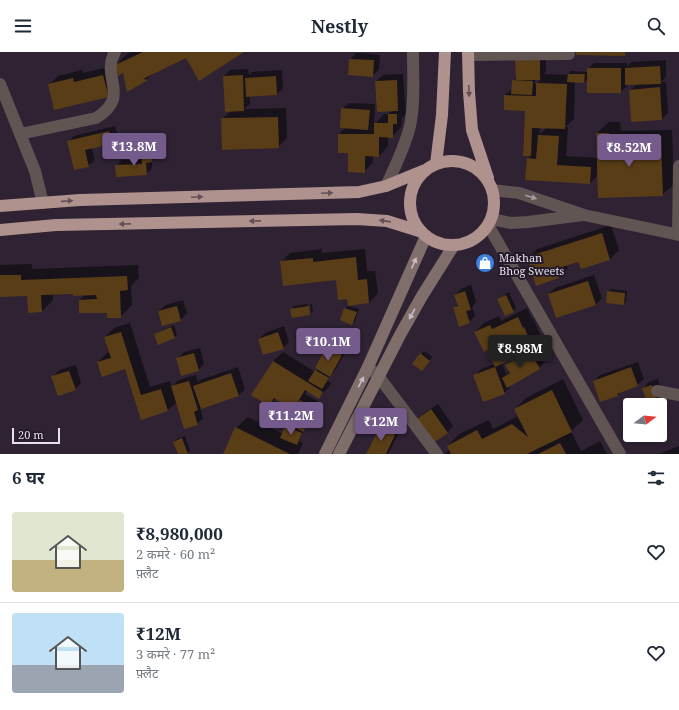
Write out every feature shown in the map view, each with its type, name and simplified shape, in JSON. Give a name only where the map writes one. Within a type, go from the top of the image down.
[{"type":"highway","points":[[436,164],[442,115],[445,52]]},
{"type":"highway","points":[[0,230],[56,225],[357,219],[387,221],[424,234],[435,241],[444,244],[454,245],[467,242],[479,236],[489,222],[494,205],[491,186],[472,130],[468,54]]},
{"type":"highway","points":[[0,206],[80,200],[359,192],[386,186],[436,164],[456,160],[475,167],[483,174],[491,186]]},
{"type":"highway","points":[[424,234],[415,222],[410,200],[415,184],[425,170]]},
{"type":"main road","points":[[324,454],[368,367],[424,234]]},
{"type":"main road","points":[[339,454],[422,296],[454,245]]},
{"type":"street","points":[[20,134],[96,118],[105,112],[114,100],[111,58],[115,52]]},
{"type":"street","points":[[386,186],[400,155],[410,126],[412,107],[413,52]]},
{"type":"street","points":[[468,54],[569,54]]},
{"type":"street","points":[[0,84],[35,171],[43,203]]},
{"type":"street","points":[[491,186],[519,193],[584,215],[678,235],[679,166]]},
{"type":"street","points":[[489,222],[528,222],[584,215]]},
{"type":"street","points":[[489,222],[620,454]]},
{"type":"street","points":[[368,367],[379,376],[437,454]]},
{"type":"street","points":[[658,391],[679,394]]},
{"type":"building","points":[[143,52],[244,52],[199,81],[186,58],[143,79],[148,80],[127,92],[123,73],[118,76],[115,65]]},
{"type":"building","points":[[576,52],[625,52],[625,56],[576,55]]},
{"type":"building","points":[[349,59],[374,60],[373,77],[348,75]]},
{"type":"building","points":[[515,60],[540,60],[540,80],[516,80]]},
{"type":"building","points":[[660,66],[661,84],[625,85],[625,68]]},
{"type":"building","points":[[587,68],[621,68],[621,93],[587,93]]},
{"type":"building","points":[[568,74],[585,74],[584,83],[567,82]]},
{"type":"building","points":[[103,75],[109,97],[54,110],[48,84],[73,78],[74,82]]},
{"type":"building","points":[[243,75],[244,111],[225,112],[223,76]]},
{"type":"building","points":[[276,76],[277,95],[246,97],[245,78]]},
{"type":"building","points":[[397,80],[398,111],[377,112],[375,81]]},
{"type":"building","points":[[512,80],[533,81],[532,95],[511,94]]},
{"type":"building","points":[[536,83],[567,84],[565,129],[532,128],[531,156],[523,156],[525,111],[504,110],[504,95],[536,96]]},
{"type":"building","points":[[660,87],[662,120],[631,122],[629,90]]},
{"type":"building","points":[[341,108],[370,110],[368,130],[340,128]]},
{"type":"building","points":[[388,114],[397,114],[397,124],[393,124],[393,138],[379,137],[379,157],[365,156],[365,173],[348,172],[348,153],[338,153],[338,134],[374,134],[374,123],[388,123]]},
{"type":"building","points":[[278,117],[279,148],[222,150],[221,118]]},
{"type":"building","points":[[109,131],[112,144],[85,150],[89,167],[74,170],[67,141]]},
{"type":"building","points":[[596,133],[609,133],[610,142],[661,141],[663,196],[598,198]]},
{"type":"building","points":[[538,135],[559,136],[557,165],[591,167],[590,184],[525,180],[527,158],[536,159]]},
{"type":"building","points":[[151,152],[152,162],[146,163],[147,175],[116,177],[115,165],[142,164],[141,153]]},
{"type":"building","points":[[602,233],[610,260],[581,269],[578,262],[556,269],[559,278],[536,286],[527,257]]},
{"type":"building","points":[[356,257],[358,280],[367,279],[369,303],[348,306],[347,299],[338,300],[336,280],[283,286],[280,261],[313,258],[313,262]]},
{"type":"building","points":[[0,275],[21,275],[21,280],[127,276],[128,290],[120,291],[121,318],[107,318],[107,313],[79,313],[79,300],[97,299],[96,295],[41,295],[42,312],[28,313],[27,296],[0,297]]},
{"type":"building","points":[[588,281],[596,305],[556,318],[548,294]]},
{"type":"building","points":[[465,291],[471,310],[466,311],[470,323],[459,327],[453,307],[458,306],[454,295]]},
{"type":"building","points":[[607,291],[625,293],[624,305],[606,303]]},
{"type":"building","points":[[506,295],[514,312],[505,316],[497,299]]},
{"type":"building","points":[[177,306],[181,321],[162,326],[158,311]]},
{"type":"building","points":[[309,306],[310,315],[292,318],[290,309]]},
{"type":"building","points":[[344,308],[357,312],[352,325],[340,320]]},
{"type":"building","points":[[518,317],[534,349],[495,367],[487,350],[484,352],[474,332],[490,325],[492,329]]},
{"type":"building","points":[[171,327],[175,338],[158,345],[154,334]]},
{"type":"building","points":[[121,332],[141,395],[161,389],[168,411],[141,420],[125,369],[102,377],[97,362],[111,358],[104,337]]},
{"type":"building","points":[[278,332],[284,349],[263,355],[258,339]]},
{"type":"building","points":[[326,347],[342,355],[330,377],[315,368]]},
{"type":"building","points":[[530,351],[540,369],[507,388],[502,378],[510,373],[505,365]]},
{"type":"building","points":[[194,353],[199,371],[181,376],[176,358]]},
{"type":"building","points":[[420,353],[430,361],[422,371],[412,364]]},
{"type":"building","points":[[273,361],[323,392],[319,399],[305,390],[293,410],[274,398],[269,406],[251,395]]},
{"type":"building","points":[[495,367],[505,394],[483,402],[473,375]]},
{"type":"building","points":[[631,367],[638,386],[617,394],[618,396],[600,402],[593,381]]},
{"type":"building","points":[[315,370],[329,378],[322,389],[308,381]]},
{"type":"building","points":[[69,371],[76,390],[58,396],[51,376]]},
{"type":"building","points":[[231,373],[239,396],[201,409],[193,386]]},
{"type":"building","points":[[189,381],[198,410],[194,412],[198,425],[184,429],[171,386]]},
{"type":"building","points":[[652,385],[656,398],[646,398],[642,388]]},
{"type":"building","points":[[552,390],[572,432],[527,454],[451,454],[447,446],[477,430],[482,439],[512,424],[528,437],[514,409]]},
{"type":"building","points":[[300,400],[316,410],[303,432],[287,423]]},
{"type":"building","points":[[431,409],[448,433],[433,443],[417,419]]},
{"type":"building","points":[[382,414],[397,419],[393,430],[379,426]]},
{"type":"building","points":[[285,426],[302,433],[297,445],[280,438]]},
{"type":"building","points":[[235,427],[290,454],[223,454]]},
{"type":"building","points":[[380,427],[395,435],[386,454],[366,454]]},
{"type":"building","points":[[182,438],[188,454],[178,454],[173,442]]},
{"type":"building","points":[[560,443],[566,454],[538,454]]},
{"type":"place","name":"Makhan Bhog Sweets","points":[[485,263]]}]
